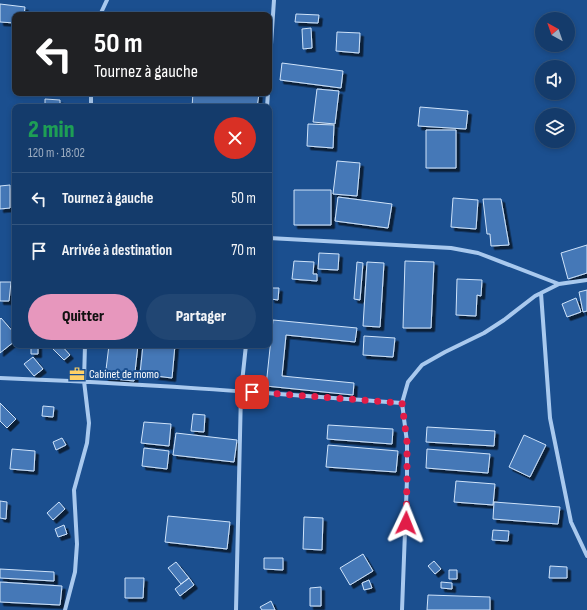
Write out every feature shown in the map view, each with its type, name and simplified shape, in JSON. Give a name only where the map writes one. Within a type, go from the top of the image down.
[{"type":"street","points":[[102,12],[108,0]]},
{"type":"street","points":[[272,30],[274,0]]},
{"type":"street","points":[[272,238],[451,248],[478,253],[559,284]]},
{"type":"street","points":[[402,610],[407,442],[402,403],[408,382],[422,365],[484,333],[504,320],[535,296],[559,284],[587,280]]},
{"type":"street","points":[[541,293],[550,418],[571,522],[587,556]]},
{"type":"street","points":[[65,610],[75,572],[77,551],[74,490],[87,443],[89,423],[84,381],[85,348]]},
{"type":"street","points":[[236,610],[241,392],[246,348]]},
{"type":"street","points":[[0,378],[84,381],[276,393],[402,403]]},
{"type":"building","points":[[0,4],[25,7],[24,12],[12,12],[12,23],[0,22]]},
{"type":"building","points":[[296,14],[319,15],[318,23],[295,22]]},
{"type":"building","points":[[311,28],[312,48],[303,49],[302,29]]},
{"type":"building","points":[[337,32],[360,33],[359,53],[336,51]]},
{"type":"building","points":[[282,63],[343,71],[341,88],[280,80]]},
{"type":"building","points":[[317,89],[339,91],[335,124],[313,122]]},
{"type":"building","points":[[193,96],[259,96],[257,104],[192,104]]},
{"type":"building","points":[[45,99],[60,100],[60,104],[45,104]]},
{"type":"building","points":[[420,107],[468,111],[466,129],[418,126]]},
{"type":"building","points":[[308,124],[334,125],[333,148],[307,146]]},
{"type":"building","points":[[426,130],[456,130],[456,168],[426,168]]},
{"type":"building","points":[[337,161],[360,163],[357,196],[333,194]]},
{"type":"building","points":[[10,185],[10,208],[0,209],[0,186]]},
{"type":"building","points":[[294,190],[331,190],[331,225],[294,225]]},
{"type":"building","points":[[338,197],[392,204],[388,228],[335,221]]},
{"type":"building","points":[[453,198],[478,200],[476,229],[451,227]]},
{"type":"building","points":[[483,199],[501,199],[509,245],[491,246],[490,234],[487,234]]},
{"type":"building","points":[[587,245],[587,273],[568,279],[561,253]]},
{"type":"building","points":[[319,253],[339,254],[338,270],[318,269]]},
{"type":"building","points":[[294,261],[314,262],[313,274],[317,274],[317,281],[292,279]]},
{"type":"building","points":[[405,261],[434,262],[431,328],[403,328]]},
{"type":"building","points":[[357,262],[363,263],[360,300],[354,299]]},
{"type":"building","points":[[367,262],[384,263],[380,327],[363,326]]},
{"type":"building","points":[[457,279],[482,280],[481,296],[477,295],[476,316],[456,315]]},
{"type":"building","points":[[0,282],[11,282],[9,301],[0,301]]},
{"type":"building","points":[[272,288],[279,288],[278,300],[272,299]]},
{"type":"building","points":[[587,290],[587,311],[583,312],[579,292]]},
{"type":"building","points":[[576,298],[581,312],[567,317],[562,304]]},
{"type":"building","points":[[1,318],[12,331],[12,343],[0,353]]},
{"type":"building","points":[[273,320],[357,328],[355,342],[286,335],[282,376],[354,383],[353,395],[266,386],[270,348],[272,348]]},
{"type":"building","points":[[364,336],[395,338],[393,357],[363,355]]},
{"type":"building","points":[[31,348],[38,348],[38,354],[31,354]]},
{"type":"building","points":[[64,348],[70,355],[64,360],[53,349]]},
{"type":"building","points":[[109,348],[138,348],[134,381],[105,378]]},
{"type":"building","points":[[143,348],[175,348],[172,378],[140,374]]},
{"type":"building","points":[[33,357],[43,369],[34,376],[24,364]]},
{"type":"building","points":[[0,403],[16,419],[7,428],[0,421]]},
{"type":"building","points":[[43,406],[54,407],[53,417],[42,416]]},
{"type":"building","points":[[193,414],[205,415],[204,432],[191,431]]},
{"type":"building","points":[[144,422],[171,424],[169,446],[141,443]]},
{"type":"building","points":[[328,425],[393,429],[392,444],[327,439]]},
{"type":"building","points":[[427,427],[495,431],[494,446],[426,442]]},
{"type":"building","points":[[176,433],[237,440],[234,462],[173,455]]},
{"type":"building","points":[[524,435],[546,445],[530,477],[509,467]]},
{"type":"building","points":[[62,438],[66,445],[56,450],[53,442]]},
{"type":"building","points":[[328,445],[398,451],[396,472],[326,467]]},
{"type":"building","points":[[144,448],[169,451],[167,469],[142,466]]},
{"type":"building","points":[[12,449],[35,451],[34,471],[10,469]]},
{"type":"building","points":[[427,449],[490,454],[488,473],[426,468]]},
{"type":"building","points":[[456,481],[495,484],[493,505],[454,502]]},
{"type":"building","points":[[0,501],[7,502],[6,519],[0,518]]},
{"type":"building","points":[[59,502],[65,509],[53,520],[47,513]]},
{"type":"building","points":[[494,502],[560,507],[558,524],[493,519]]},
{"type":"building","points":[[168,516],[230,522],[227,549],[165,542]]},
{"type":"building","points":[[304,517],[323,518],[322,550],[303,549]]},
{"type":"building","points":[[64,525],[67,534],[58,537],[55,529]]},
{"type":"building","points":[[493,530],[509,531],[508,541],[492,540]]},
{"type":"building","points":[[363,554],[373,571],[350,585],[340,568]]},
{"type":"building","points":[[264,558],[283,558],[283,570],[264,569]]},
{"type":"building","points":[[434,561],[441,569],[435,574],[428,566]]},
{"type":"building","points":[[176,562],[189,578],[181,584],[168,568]]},
{"type":"building","points":[[550,566],[567,567],[567,578],[549,578]]},
{"type":"building","points":[[0,569],[54,572],[54,581],[0,578]]},
{"type":"building","points":[[449,570],[457,570],[457,579],[449,579]]},
{"type":"building","points":[[125,578],[144,578],[143,598],[125,598]]},
{"type":"building","points":[[189,578],[194,585],[180,596],[175,589]]},
{"type":"building","points":[[369,580],[372,588],[364,590],[362,583]]},
{"type":"building","points":[[0,582],[62,586],[60,605],[0,602]]},
{"type":"building","points":[[441,582],[452,583],[452,589],[441,588]]},
{"type":"building","points":[[321,587],[321,606],[310,606],[310,588]]},
{"type":"building","points":[[428,595],[490,597],[490,610],[427,610]]},
{"type":"building","points":[[271,601],[275,610],[262,610],[260,607]]},
{"type":"place","name":"Cabinet de momo","points":[[77,374]]},
{"type":"route","points":[[252,392],[402,403],[407,442],[406,523]]}]
